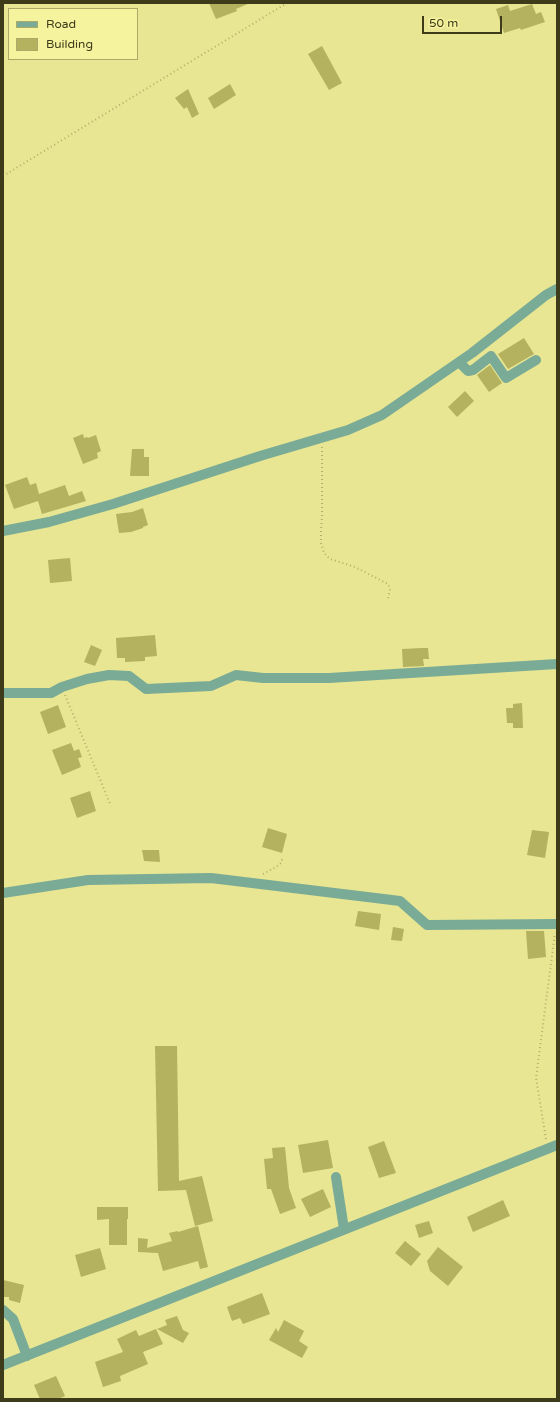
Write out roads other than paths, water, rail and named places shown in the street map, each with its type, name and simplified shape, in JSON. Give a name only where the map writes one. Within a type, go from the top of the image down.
[{"type":"street","points":[[3,531],[49,522],[113,504],[348,430],[382,415],[459,362],[546,295],[557,289]]},
{"type":"street","points":[[459,362],[468,371],[473,370],[491,356],[506,378],[536,360]]},
{"type":"street","points":[[3,693],[51,693],[62,687],[87,679],[109,675],[129,676],[146,689],[211,686],[236,675],[263,678],[329,678],[557,664]]},
{"type":"street","points":[[3,893],[88,880],[211,878],[400,901],[426,925],[556,924]]},
{"type":"street","points":[[3,1365],[552,1147]]},
{"type":"street","points":[[336,1177],[344,1229]]},
{"type":"street","points":[[3,1310],[13,1319],[27,1356]]}]
